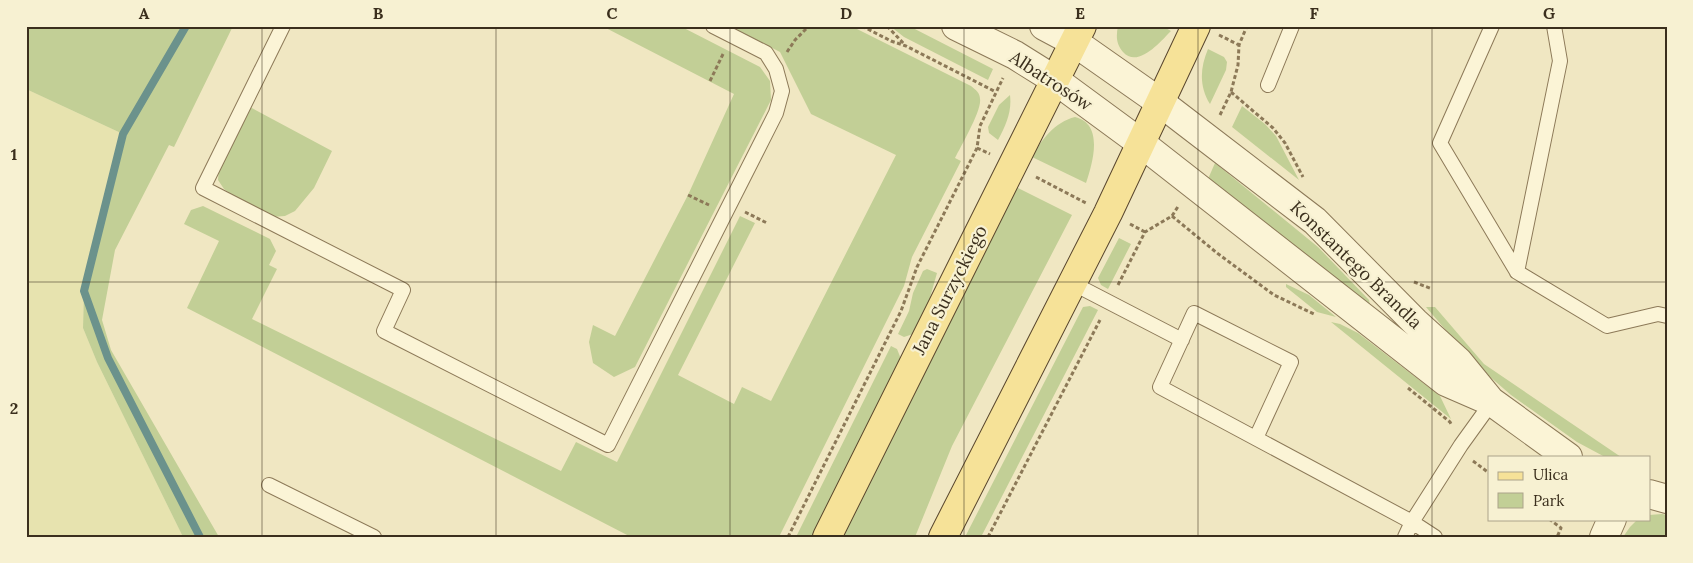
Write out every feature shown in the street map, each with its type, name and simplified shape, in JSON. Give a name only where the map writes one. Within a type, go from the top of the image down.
[{"type":"main road","points":[[943,537],[1161,103],[1205,30]]},
{"type":"main road","name":"Jana Surzyckiego","points":[[827,537],[1078,34]]},
{"type":"street","name":"Albatrosów","points":[[956,26],[1015,55],[1055,80],[1142,144]]},
{"type":"street","points":[[1044,26],[1078,34],[1161,103]]},
{"type":"street","name":"Konstantego Brandla","points":[[1161,103],[1315,221],[1415,322],[1458,361],[1492,402]]},
{"type":"street","name":"Konstantego Brandla","points":[[1142,144],[1446,382],[1492,402],[1567,456]]},
{"type":"street","points":[[1650,494],[1667,499]]},
{"type":"street","points":[[1604,537],[1612,520]]},
{"type":"lane","points":[[283,26],[203,188],[404,290],[384,331],[608,444],[776,113],[782,91],[776,69],[766,53],[713,26]]},
{"type":"lane","points":[[1268,85],[1292,26]]},
{"type":"lane","points":[[1492,26],[1440,143],[1517,272],[1607,326],[1658,314],[1667,316]]},
{"type":"lane","points":[[1517,272],[1560,62],[1554,26]]},
{"type":"lane","points":[[1072,283],[1182,340]]},
{"type":"lane","points":[[1256,438],[1291,362],[1194,313],[1160,387],[1412,522],[1435,537]]},
{"type":"lane","points":[[1405,537],[1412,522],[1461,445],[1492,402]]},
{"type":"lane","points":[[269,485],[374,537]]},
{"type":"path","points":[[776,69],[795,40],[809,26]]},
{"type":"path","points":[[862,26],[996,92]]},
{"type":"path","points":[[887,26],[906,46]]},
{"type":"path","points":[[1220,116],[1231,92],[1238,65],[1239,45],[1247,26]]},
{"type":"path","points":[[1205,30],[1239,45]]},
{"type":"path","points":[[710,81],[732,36]]},
{"type":"path","points":[[788,537],[901,311],[917,267],[977,148],[980,126],[1003,78]]},
{"type":"path","points":[[1231,92],[1273,128],[1285,143],[1303,178]]},
{"type":"path","points":[[977,148],[991,155]]},
{"type":"path","points":[[1032,175],[1080,199]]},
{"type":"path","points":[[1114,292],[1145,232],[1172,216],[1178,206]]},
{"type":"path","points":[[1172,216],[1217,253],[1274,295],[1318,316]]},
{"type":"path","points":[[1126,223],[1145,232]]},
{"type":"path","points":[[988,537],[1104,313]]},
{"type":"path","points":[[1404,385],[1450,422],[1466,456],[1488,472]]},
{"type":"path","points":[[1551,520],[1561,528],[1557,537]]},
{"type":"shaded area","points":[[26,89],[123,134],[84,291],[83,328],[97,362],[183,537],[26,537]]},
{"type":"green space","points":[[26,26],[233,26],[174,147],[169,145],[115,250],[102,320],[111,350],[219,537],[183,537],[97,362],[83,328],[84,291],[123,134],[26,89]]},
{"type":"green space","points":[[602,26],[680,26],[760,67],[770,81],[771,100],[635,367],[614,377],[593,363],[589,342],[593,325],[615,336],[688,195],[734,94]]},
{"type":"green space","points":[[730,26],[851,26],[971,86],[980,97],[980,104],[975,119],[955,158],[961,161],[912,257],[904,286],[779,537],[631,537],[187,308],[219,241],[184,224],[191,210],[203,206],[270,239],[276,251],[269,265],[277,269],[252,319],[561,471],[576,442],[617,462],[740,216],[755,223],[678,375],[734,404],[742,387],[771,401],[896,155],[811,114],[780,52]]},
{"type":"green space","points":[[890,26],[909,26],[993,69],[988,80],[904,37]]},
{"type":"green space","points":[[1118,26],[1162,26],[1171,31],[1149,52],[1135,57],[1123,52],[1119,46],[1117,37]]},
{"type":"green space","points":[[1208,49],[1224,57],[1227,62],[1226,70],[1210,104],[1202,84],[1203,63]]},
{"type":"green space","points":[[1010,95],[1008,118],[998,140],[989,133],[988,127],[999,105]]},
{"type":"green space","points":[[1242,106],[1265,124],[1276,136],[1299,180],[1232,127]]},
{"type":"green space","points":[[250,107],[332,151],[314,188],[295,211],[285,216],[272,217],[236,198],[224,189],[218,180],[219,168]]},
{"type":"green space","points":[[1075,117],[1084,121],[1090,127],[1093,135],[1093,155],[1086,183],[1032,157],[1049,132],[1061,123]]},
{"type":"green space","points":[[1215,163],[1318,247],[1369,300],[1370,305],[1208,179]]},
{"type":"green space","points":[[1016,187],[1072,215],[952,446],[915,537],[842,537]]},
{"type":"green space","points":[[1119,238],[1131,244],[1108,289],[1101,285],[1098,278]]},
{"type":"green space","points":[[927,269],[937,273],[929,301],[913,334],[904,337],[898,334],[909,311],[913,293],[923,271]]},
{"type":"green space","points":[[1286,284],[1309,295],[1336,317],[1317,312],[1286,287]]},
{"type":"green space","points":[[1090,306],[1098,310],[981,537],[965,537],[1083,307]]},
{"type":"green space","points":[[1426,307],[1435,307],[1484,364],[1620,456],[1603,456],[1577,442],[1511,395],[1474,363]]},
{"type":"green space","points":[[1331,322],[1340,324],[1358,333],[1440,396],[1451,419]]},
{"type":"green space","points":[[891,346],[897,349],[901,359],[812,537],[796,537]]},
{"type":"green space","points":[[1650,515],[1667,515],[1667,537],[1623,537],[1637,520],[1650,520]]},
{"type":"waterway","points":[[186,26],[123,134],[84,291],[108,358],[200,537]]}]
